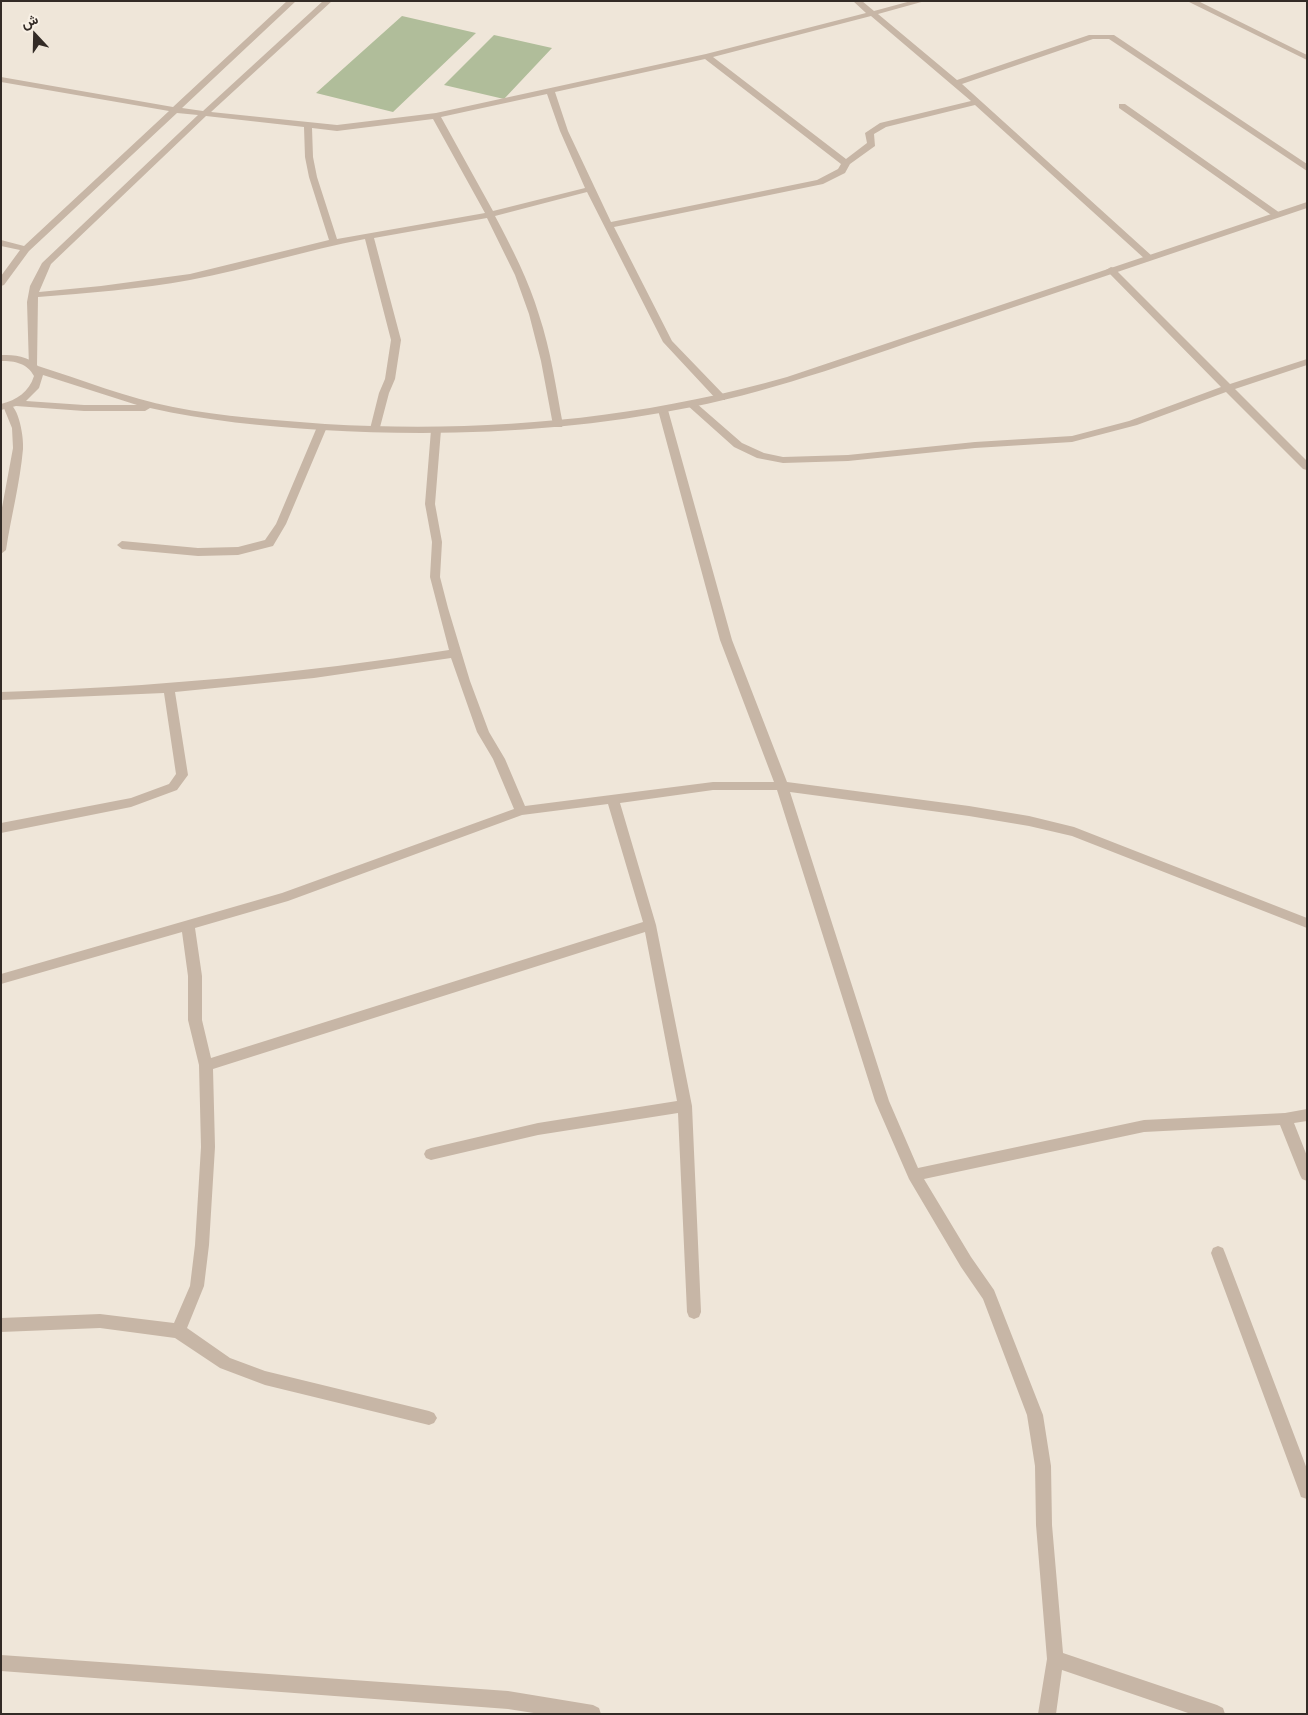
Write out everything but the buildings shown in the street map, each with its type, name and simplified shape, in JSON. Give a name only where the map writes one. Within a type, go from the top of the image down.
[{"type":"street","points":[[1,283],[26,249],[292,1]]},
{"type":"street","points":[[8,405],[25,398],[37,383],[39,376],[34,367],[33,295],[34,286],[47,263],[185,131],[206,114],[328,1]]},
{"type":"street","points":[[856,1],[956,83],[1149,258]]},
{"type":"street","points":[[1,79],[175,110],[337,128],[436,116],[707,56],[921,1]]},
{"type":"street","points":[[1191,1],[1307,58]]},
{"type":"street","points":[[956,83],[1092,37],[1110,37],[1307,168]]},
{"type":"street","points":[[707,56],[846,163]]},
{"type":"street","points":[[550,91],[564,130],[590,189],[668,342],[721,398]]},
{"type":"street","points":[[608,225],[820,182],[842,171],[846,163],[872,144],[869,133],[883,125],[976,102]]},
{"type":"street","points":[[1122,106],[1276,215]]},
{"type":"street","points":[[436,116],[508,250],[530,301],[544,353],[558,425]]},
{"type":"street","points":[[308,125],[312,177],[334,242]]},
{"type":"street","points":[[33,295],[101,289],[190,277],[334,242],[489,215],[590,189]]},
{"type":"street","points":[[1,358],[22,360],[34,367],[95,390],[158,407],[248,420],[322,427],[436,430],[558,425],[663,410],[721,398],[799,377],[1307,205]]},
{"type":"street","points":[[369,236],[396,340],[390,379],[375,429]]},
{"type":"street","points":[[1,243],[26,249]]},
{"type":"street","points":[[1111,270],[1227,388],[1302,457],[1307,467]]},
{"type":"street","points":[[692,404],[738,445],[761,456],[782,460],[815,460],[975,445],[1072,439],[1133,423],[1227,388],[1307,362]]},
{"type":"street","points":[[8,405],[84,408],[158,407]]},
{"type":"street","points":[[1,550],[4,500],[18,448],[17,428],[8,405]]},
{"type":"street","points":[[663,410],[726,640],[782,786],[882,1102],[914,1175],[966,1262],[989,1294],[1035,1415],[1043,1466],[1044,1525],[1055,1659],[1048,1714]]},
{"type":"street","points":[[122,545],[198,552],[238,551],[269,543],[281,524],[322,427]]},
{"type":"street","points":[[436,430],[430,504],[437,542],[435,577],[442,608],[464,681],[483,732],[499,759],[521,811]]},
{"type":"street","points":[[1,696],[169,688],[296,676],[456,653]]},
{"type":"street","points":[[1,828],[131,802],[172,787],[182,776],[169,688]]},
{"type":"street","points":[[1,979],[284,897],[521,811],[713,786],[782,786],[1029,821],[1074,832],[1307,923]]},
{"type":"street","points":[[612,798],[650,925],[685,1106],[694,1312]]},
{"type":"street","points":[[206,1065],[650,925]]},
{"type":"street","points":[[178,1331],[196,1286],[202,1245],[208,1147],[206,1065],[195,1020],[195,976],[188,926]]},
{"type":"street","points":[[431,1154],[538,1129],[685,1106]]},
{"type":"street","points":[[914,1175],[1144,1126],[1285,1119],[1307,1115]]},
{"type":"street","points":[[1285,1119],[1307,1176]]},
{"type":"street","points":[[1218,1252],[1307,1491]]},
{"type":"street","points":[[1,1325],[100,1321],[178,1331],[225,1363],[265,1378],[428,1418]]},
{"type":"street","points":[[1055,1659],[1217,1714]]},
{"type":"street","points":[[1,1663],[508,1700],[593,1714]]},
{"type":"green space","points":[[402,16],[476,33],[393,112],[316,93]]},
{"type":"green space","points":[[494,35],[552,48],[504,99],[444,85]]}]
